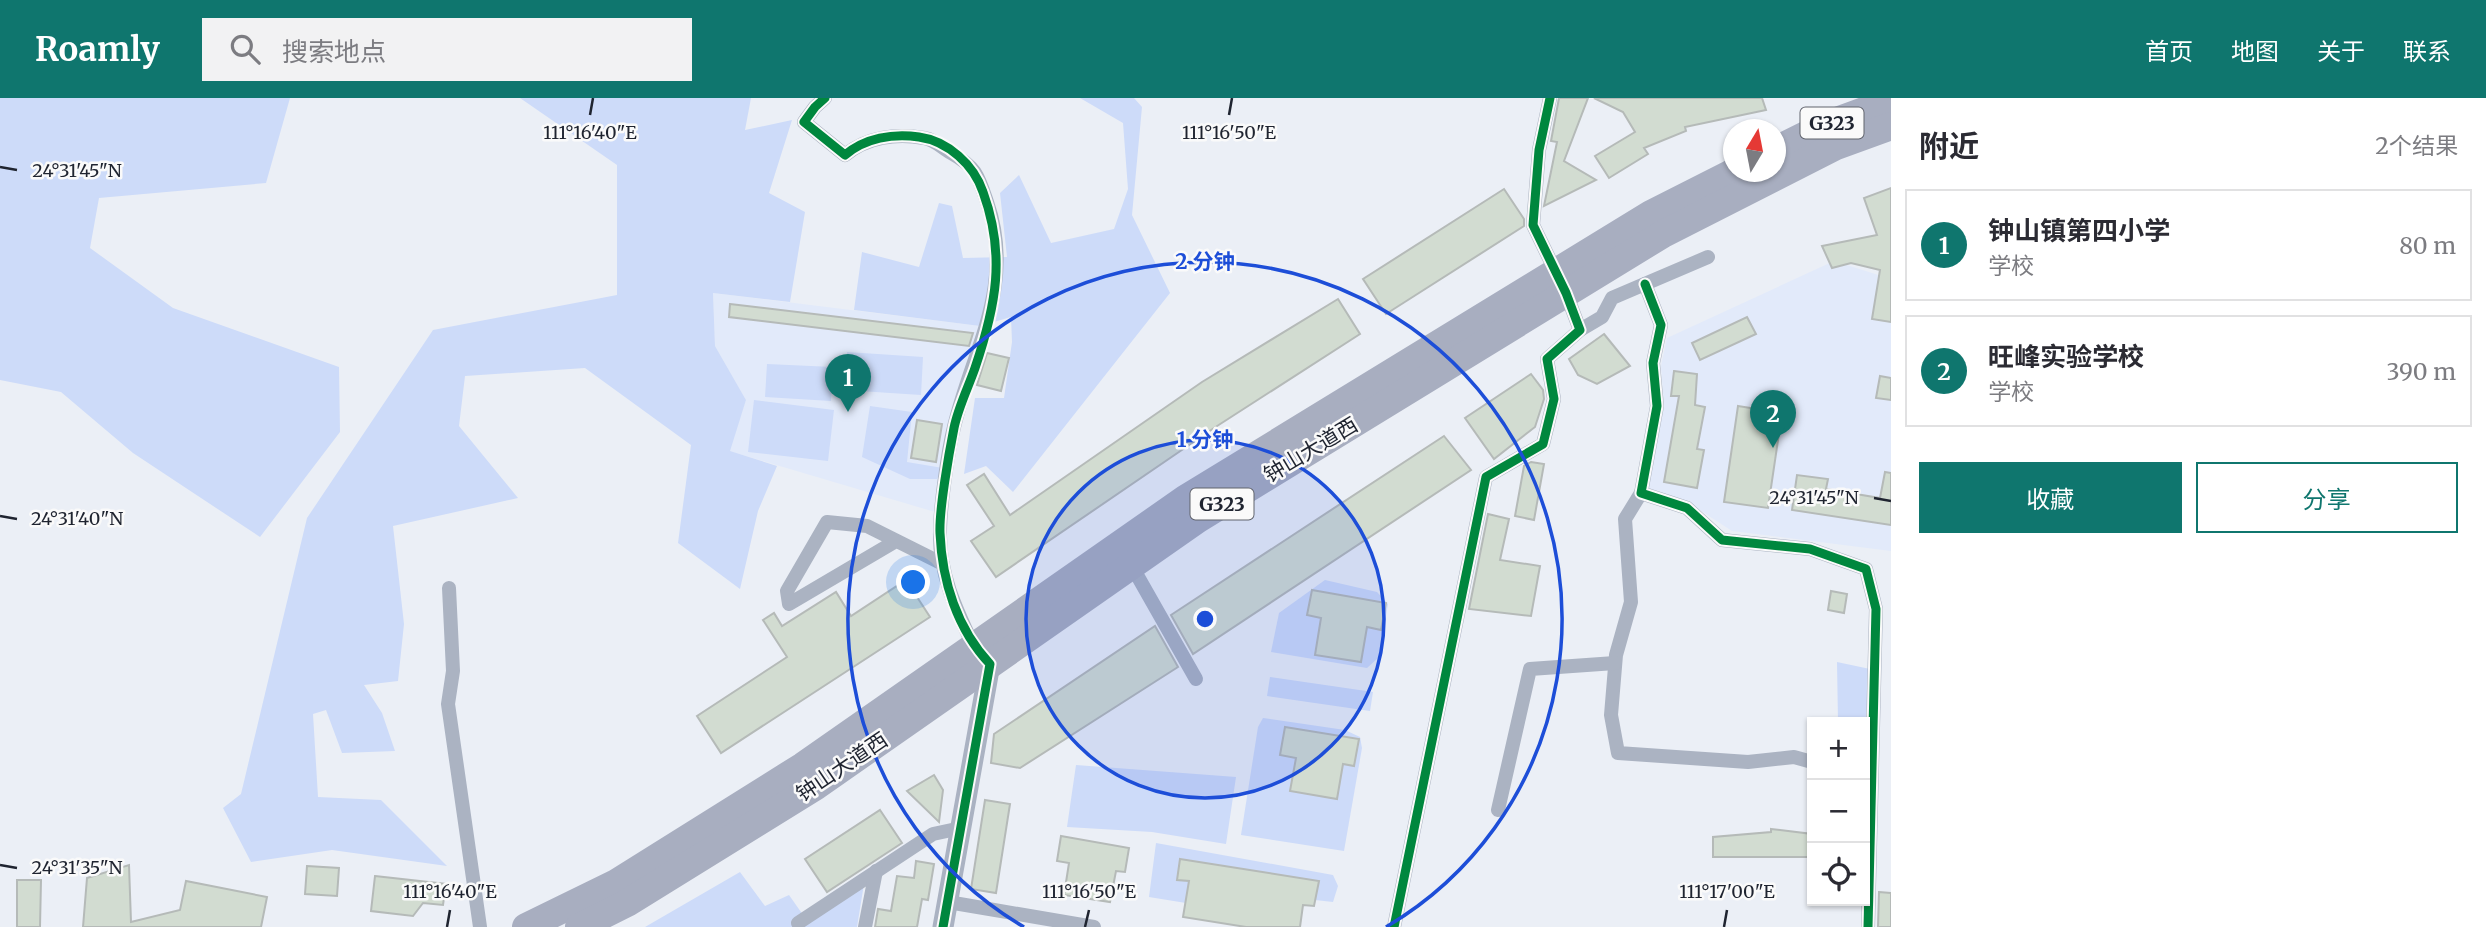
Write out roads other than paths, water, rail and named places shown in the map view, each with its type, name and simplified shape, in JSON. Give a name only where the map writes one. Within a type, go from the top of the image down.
[{"type":"highway","name":"G323","points":[[1786,145],[1826,125],[1891,102]]},
{"type":"highway","name":"钟山大道西","points":[[579,927],[627,903],[816,786],[982,656],[1125,555],[1185,499],[1561,283],[1836,146],[1891,126]]},
{"type":"highway","name":"钟山大道西","points":[[1561,283],[1651,214],[1723,178]]},
{"type":"highway","name":"钟山大道西","points":[[526,927],[616,883],[982,656]]},
{"type":"street","points":[[825,98],[814,107],[804,122],[832,148],[845,155],[875,137],[930,139],[968,162],[977,173],[992,216],[998,245],[997,286],[977,361],[954,427],[939,531],[950,599],[982,656],[961,828],[943,927]]},
{"type":"street","points":[[1550,98],[1539,150],[1533,225],[1580,331]]},
{"type":"street","points":[[1394,927],[1486,477],[1543,444],[1554,399],[1547,359],[1580,331],[1602,317],[1612,298],[1708,257]]},
{"type":"street","points":[[1645,284],[1661,325],[1653,363],[1657,406],[1641,493],[1625,519],[1631,602],[1615,663],[1611,715],[1618,753],[1748,762],[1794,757],[1807,761]]},
{"type":"street","points":[[1641,493],[1687,508],[1722,540],[1810,549],[1866,569],[1875,609],[1870,728]]},
{"type":"street","points":[[896,541],[789,604],[787,591],[827,522],[867,526],[943,564]]},
{"type":"street","points":[[1125,555],[1196,679]]},
{"type":"street","points":[[449,588],[453,671],[448,704],[480,927]]},
{"type":"street","points":[[1498,810],[1530,669],[1615,663]]},
{"type":"street","points":[[1868,780],[1868,927]]},
{"type":"street","points":[[798,923],[933,834],[961,828]]},
{"type":"street","points":[[865,927],[876,871]]},
{"type":"street","points":[[948,902],[1094,927]]},
{"type":"place","name":"钟山镇第四小学","points":[[848,412]]},
{"type":"place","name":"旺峰实验学校","points":[[1773,448]]}]
